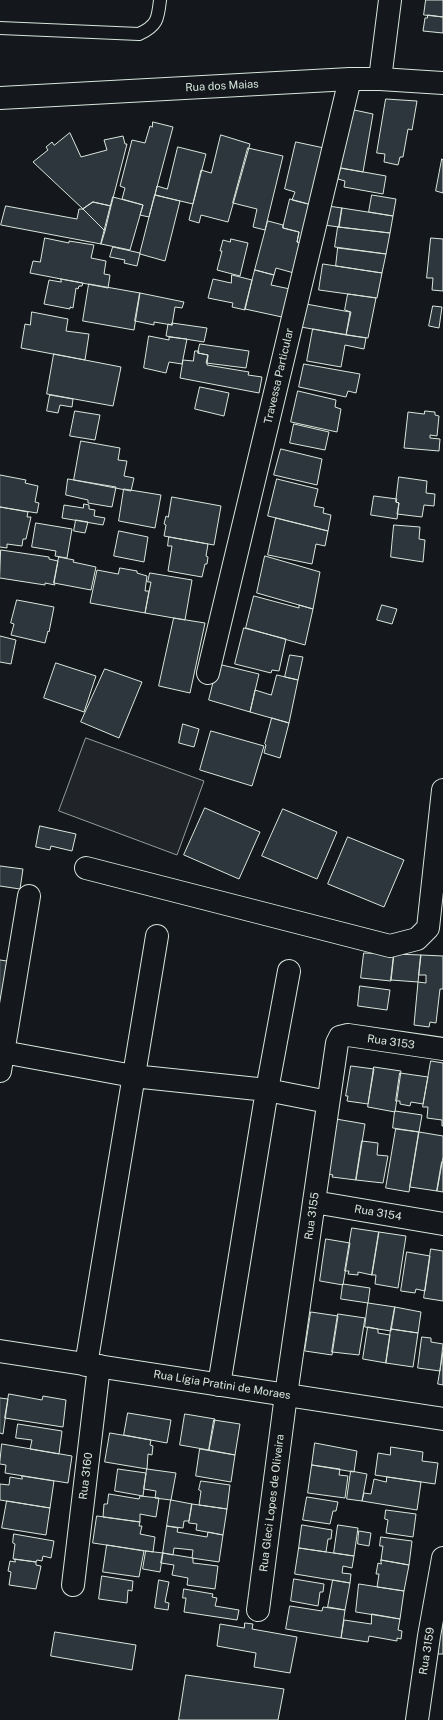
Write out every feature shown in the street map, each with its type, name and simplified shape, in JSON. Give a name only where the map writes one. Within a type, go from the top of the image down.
[{"type":"street","points":[[380,79],[390,0]]},
{"type":"street","name":"Rua dos Maias","points":[[0,98],[350,79],[380,79],[443,83]]},
{"type":"street","name":"Travessa Particular","points":[[208,673],[350,79]]},
{"type":"street","points":[[86,868],[390,946],[417,939],[428,928],[443,790]]},
{"type":"street","points":[[29,896],[2,1062],[266,1090],[328,1102]]},
{"type":"street","name":"Rua 3160","points":[[73,1585],[93,1365],[133,1076],[157,936]]},
{"type":"street","points":[[219,1385],[266,1090],[289,971]]},
{"type":"street","name":"Rua 3153","points":[[340,1037],[348,1035],[443,1049]]},
{"type":"street","name":"Rua 3155","points":[[286,1395],[336,1043],[340,1037]]},
{"type":"street","name":"Rua 3154","points":[[314,1202],[443,1224]]},
{"type":"street","name":"Rua Lígia Pratini de Moraes","points":[[0,1352],[443,1419]]},
{"type":"street","name":"Rua Gleci Lopes de Oliveira","points":[[258,1610],[286,1395]]},
{"type":"street","name":"Rua 3159","points":[[417,1720],[429,1636],[443,1558]]},
{"type":"lane","points":[[0,28],[139,34],[150,29],[159,16],[160,0]]},
{"type":"shaded area","points":[[86,738],[204,781],[177,855],[59,811]]},
{"type":"building","points":[[426,0],[443,0],[443,17],[424,15]]},
{"type":"building","points":[[428,15],[443,17],[443,33],[423,31],[425,18],[427,18]]},
{"type":"building","points":[[386,99],[417,101],[412,130],[408,129],[403,157],[400,157],[398,165],[384,162],[385,154],[377,153]]},
{"type":"building","points":[[354,110],[373,114],[363,172],[340,168]]},
{"type":"building","points":[[153,122],[173,127],[149,217],[140,215],[143,205],[122,199],[125,188],[120,186],[132,140],[145,143],[150,126],[152,127]]},
{"type":"building","points":[[70,133],[81,157],[107,150],[104,140],[123,136],[125,144],[127,144],[111,206],[93,202],[83,209],[33,162],[48,150],[46,147],[52,142],[54,145]]},
{"type":"building","points":[[221,135],[250,144],[228,222],[201,215],[199,223],[189,220],[201,170],[211,173]]},
{"type":"building","points":[[296,142],[324,148],[312,205],[292,200],[295,192],[285,189]]},
{"type":"building","points":[[178,147],[206,154],[193,204],[155,195],[157,186],[167,189]]},
{"type":"building","points":[[248,148],[283,156],[265,230],[253,227],[257,209],[233,203]]},
{"type":"building","points":[[442,159],[443,160],[443,193],[436,191]]},
{"type":"building","points":[[341,168],[386,176],[383,194],[344,187],[345,181],[338,179]]},
{"type":"building","points":[[155,195],[180,201],[165,261],[140,254]]},
{"type":"building","points":[[372,195],[396,199],[393,216],[369,212]]},
{"type":"building","points":[[113,197],[143,205],[130,250],[101,244]]},
{"type":"building","points":[[290,199],[312,205],[301,243],[297,242],[299,232],[283,228]]},
{"type":"building","points":[[93,202],[111,206],[105,231],[83,209]]},
{"type":"building","points":[[6,206],[77,219],[79,209],[83,209],[105,231],[101,244],[1,225]]},
{"type":"building","points":[[328,206],[342,208],[339,227],[324,225]]},
{"type":"building","points":[[342,208],[393,216],[390,233],[339,227]]},
{"type":"building","points":[[268,221],[283,225],[283,228],[299,232],[297,242],[301,243],[294,273],[276,268],[274,275],[255,270]]},
{"type":"building","points":[[338,227],[390,233],[386,254],[335,247]]},
{"type":"building","points":[[45,238],[69,243],[69,241],[94,245],[91,258],[106,261],[104,274],[110,275],[108,288],[30,273],[33,261],[40,262]]},
{"type":"building","points":[[431,238],[443,239],[443,291],[432,290],[433,278],[427,278]]},
{"type":"building","points":[[231,239],[248,243],[240,276],[217,270],[223,240],[230,242]]},
{"type":"building","points":[[113,247],[140,253],[137,266],[124,263],[125,260],[110,257]]},
{"type":"building","points":[[338,248],[386,254],[382,273],[336,266]]},
{"type":"building","points":[[323,264],[382,273],[377,298],[319,290]]},
{"type":"building","points":[[255,270],[274,275],[271,285],[290,289],[282,317],[245,309]]},
{"type":"building","points":[[232,275],[252,280],[245,310],[232,307],[233,303],[208,298],[213,279],[231,283]]},
{"type":"building","points":[[61,279],[83,283],[78,289],[76,288],[73,308],[70,307],[70,309],[44,304],[49,280],[61,282]]},
{"type":"building","points":[[89,284],[140,293],[134,330],[83,321]]},
{"type":"building","points":[[140,293],[184,302],[182,308],[175,307],[172,325],[154,322],[154,325],[135,321]]},
{"type":"building","points":[[348,294],[376,298],[368,338],[346,335],[351,312],[345,310]]},
{"type":"building","points":[[306,304],[350,312],[346,335],[301,327]]},
{"type":"building","points":[[433,306],[442,307],[439,328],[429,326]]},
{"type":"building","points":[[32,312],[68,319],[66,331],[89,334],[85,360],[21,348],[25,324],[30,325]]},
{"type":"building","points":[[172,323],[207,328],[204,342],[166,336],[168,324],[172,325]]},
{"type":"building","points":[[313,329],[366,338],[364,349],[345,345],[341,367],[307,361]]},
{"type":"building","points":[[149,336],[169,340],[169,337],[187,339],[182,364],[169,362],[166,373],[144,368]]},
{"type":"building","points":[[200,344],[249,351],[246,368],[206,363],[208,355],[198,353]]},
{"type":"building","points":[[195,351],[208,355],[207,365],[249,372],[248,375],[262,377],[259,393],[180,378],[183,360],[193,361]]},
{"type":"building","points":[[54,354],[121,367],[113,406],[47,394]]},
{"type":"building","points":[[304,364],[360,374],[356,393],[348,391],[346,397],[299,387]]},
{"type":"building","points":[[200,387],[229,393],[224,416],[195,409]]},
{"type":"building","points":[[298,391],[336,400],[335,407],[341,409],[337,432],[291,422]]},
{"type":"building","points":[[50,395],[73,399],[72,407],[60,405],[58,413],[47,411]]},
{"type":"building","points":[[75,411],[100,415],[95,440],[70,436]]},
{"type":"building","points":[[425,411],[435,412],[435,415],[439,416],[437,436],[430,435],[430,438],[440,439],[439,451],[404,448],[408,412],[424,414]]},
{"type":"building","points":[[294,424],[329,432],[325,450],[290,443]]},
{"type":"building","points":[[81,441],[120,448],[118,460],[127,461],[124,476],[134,478],[131,491],[74,480]]},
{"type":"building","points":[[281,449],[322,459],[317,485],[274,475]]},
{"type":"building","points":[[0,475],[26,480],[25,483],[38,486],[35,502],[39,503],[37,513],[0,507]]},
{"type":"building","points":[[399,477],[427,481],[426,493],[435,494],[434,506],[424,505],[422,517],[397,514],[399,503],[396,502]]},
{"type":"building","points":[[68,479],[116,487],[112,507],[88,503],[88,500],[66,495]]},
{"type":"building","points":[[277,479],[318,489],[314,506],[324,508],[323,513],[331,515],[328,531],[268,516]]},
{"type":"building","points":[[124,489],[161,495],[155,528],[119,521]]},
{"type":"building","points":[[374,496],[397,499],[396,502],[399,503],[397,519],[371,515]]},
{"type":"building","points":[[172,497],[221,506],[214,545],[164,536],[166,525],[164,524],[166,516],[168,517]]},
{"type":"building","points":[[84,504],[89,505],[89,509],[95,510],[94,516],[105,518],[103,525],[62,518],[64,505],[83,508]]},
{"type":"building","points":[[0,507],[28,512],[27,517],[31,517],[26,539],[23,539],[22,546],[7,544],[7,548],[0,547]]},
{"type":"building","points":[[276,518],[328,531],[325,546],[316,544],[312,564],[268,555]]},
{"type":"building","points":[[76,520],[88,522],[85,533],[74,531]]},
{"type":"building","points":[[36,523],[72,529],[67,558],[55,556],[56,551],[32,547]]},
{"type":"building","points":[[394,525],[420,527],[419,539],[425,540],[423,562],[391,557]]},
{"type":"building","points":[[119,531],[148,537],[144,562],[114,556]]},
{"type":"building","points":[[169,537],[208,544],[206,556],[208,557],[207,564],[205,564],[202,577],[168,571],[172,546],[168,546]]},
{"type":"building","points":[[1,550],[49,557],[49,559],[58,561],[54,583],[55,585],[45,583],[45,585],[0,578]]},
{"type":"building","points":[[265,556],[320,572],[313,609],[257,593]]},
{"type":"building","points":[[59,557],[96,567],[91,590],[54,583]]},
{"type":"building","points":[[120,568],[137,571],[137,573],[147,576],[145,591],[149,591],[145,613],[90,603],[97,570],[118,574]]},
{"type":"building","points":[[150,573],[192,580],[185,620],[145,613],[151,582],[148,582]]},
{"type":"building","points":[[254,596],[299,608],[299,605],[313,609],[305,645],[246,628]]},
{"type":"building","points":[[17,600],[54,607],[49,632],[48,631],[45,643],[11,635],[14,624],[11,623]]},
{"type":"building","points":[[382,605],[397,609],[392,624],[377,620]]},
{"type":"building","points":[[174,618],[205,623],[190,693],[159,686]]},
{"type":"building","points":[[244,628],[286,639],[279,671],[272,670],[271,673],[235,664]]},
{"type":"building","points":[[0,636],[16,640],[11,664],[0,662]]},
{"type":"building","points":[[290,655],[303,657],[298,680],[285,677]]},
{"type":"building","points":[[56,663],[96,676],[84,712],[44,698]]},
{"type":"building","points":[[218,664],[259,674],[250,712],[209,700]]},
{"type":"building","points":[[105,669],[142,682],[119,738],[81,722]]},
{"type":"building","points":[[277,675],[298,680],[289,723],[250,712],[255,690],[271,695]]},
{"type":"building","points":[[272,718],[289,723],[280,758],[264,753]]},
{"type":"building","points":[[183,724],[199,729],[194,747],[179,743]]},
{"type":"building","points":[[211,731],[264,746],[252,786],[200,770]]},
{"type":"building","points":[[205,808],[260,832],[239,879],[184,855]]},
{"type":"building","points":[[283,809],[337,832],[317,879],[262,856]]},
{"type":"building","points":[[40,826],[76,834],[72,851],[51,846],[50,850],[36,847]]},
{"type":"building","points":[[348,837],[404,860],[384,907],[328,884]]},
{"type":"building","points":[[0,866],[23,869],[20,889],[0,886]]},
{"type":"building","points":[[364,953],[394,954],[391,981],[361,978]]},
{"type":"building","points":[[394,954],[421,955],[418,982],[391,980]]},
{"type":"building","points":[[421,955],[443,956],[443,989],[440,989],[436,1023],[430,1022],[429,1027],[414,1025],[418,982],[426,983],[426,975],[419,975]]},
{"type":"building","points":[[0,960],[7,961],[1,1000],[0,1000]]},
{"type":"building","points":[[360,986],[390,990],[387,1010],[358,1006]]},
{"type":"building","points":[[431,1061],[443,1063],[443,1126],[442,1120],[427,1118],[428,1107],[423,1107]]},
{"type":"building","points":[[351,1066],[374,1069],[368,1104],[347,1101],[348,1096],[346,1096]]},
{"type":"building","points":[[374,1067],[401,1071],[395,1112],[368,1107]]},
{"type":"building","points":[[400,1073],[428,1077],[423,1104],[411,1102],[410,1106],[400,1104],[400,1101],[396,1101]]},
{"type":"building","points":[[395,1111],[422,1115],[419,1132],[393,1128]]},
{"type":"building","points":[[336,1119],[365,1124],[356,1180],[332,1177],[333,1175],[328,1174]]},
{"type":"building","points":[[396,1129],[419,1132],[409,1192],[386,1188]]},
{"type":"building","points":[[419,1132],[443,1136],[443,1157],[437,1191],[410,1187]]},
{"type":"building","points":[[362,1141],[378,1143],[377,1155],[388,1156],[383,1183],[356,1180]]},
{"type":"building","points":[[443,1162],[443,1192],[437,1191]]},
{"type":"building","points":[[352,1228],[379,1232],[372,1275],[358,1272],[358,1275],[348,1274],[349,1271],[345,1271]]},
{"type":"building","points":[[379,1232],[406,1236],[398,1288],[375,1284],[376,1275],[372,1275]]},
{"type":"building","points":[[326,1239],[350,1243],[343,1285],[320,1281]]},
{"type":"building","points":[[431,1249],[443,1251],[443,1301],[424,1298]]},
{"type":"building","points":[[407,1252],[430,1256],[425,1291],[416,1289],[415,1293],[401,1291]]},
{"type":"building","points":[[343,1284],[370,1288],[368,1303],[341,1299]]},
{"type":"building","points":[[368,1303],[395,1307],[391,1331],[365,1327]]},
{"type":"building","points":[[395,1307],[421,1312],[418,1333],[391,1329]]},
{"type":"building","points":[[311,1312],[338,1316],[332,1355],[305,1351]]},
{"type":"building","points":[[338,1314],[365,1318],[359,1355],[332,1352]]},
{"type":"building","points":[[368,1327],[378,1329],[378,1333],[390,1335],[386,1363],[363,1359]]},
{"type":"building","points":[[391,1329],[418,1333],[413,1367],[386,1363]]},
{"type":"building","points":[[422,1337],[431,1338],[431,1342],[443,1344],[440,1371],[418,1368]]},
{"type":"building","points":[[443,1352],[443,1385],[438,1384]]},
{"type":"building","points":[[9,1394],[42,1400],[43,1396],[66,1400],[63,1427],[5,1418]]},
{"type":"building","points":[[0,1398],[8,1399],[3,1434],[0,1433]]},
{"type":"building","points":[[128,1413],[171,1420],[167,1443],[124,1435]]},
{"type":"building","points":[[185,1414],[215,1419],[209,1450],[180,1445]]},
{"type":"building","points":[[214,1420],[240,1424],[235,1455],[209,1450]]},
{"type":"building","points":[[18,1424],[62,1431],[59,1454],[30,1449],[32,1440],[16,1438]]},
{"type":"building","points":[[110,1433],[151,1440],[150,1445],[153,1446],[152,1455],[148,1454],[147,1469],[105,1462]]},
{"type":"building","points":[[315,1443],[357,1451],[354,1472],[312,1465]]},
{"type":"building","points":[[2,1444],[72,1456],[68,1483],[5,1473],[6,1465],[0,1464]]},
{"type":"building","points":[[391,1447],[423,1452],[422,1461],[438,1463],[435,1484],[375,1475],[378,1453],[390,1455]]},
{"type":"building","points":[[200,1449],[235,1455],[231,1482],[196,1476]]},
{"type":"building","points":[[312,1465],[340,1469],[339,1475],[348,1476],[345,1498],[308,1493]]},
{"type":"building","points":[[118,1469],[146,1473],[143,1496],[115,1491]]},
{"type":"building","points":[[147,1469],[176,1473],[171,1500],[155,1498],[156,1491],[144,1489]]},
{"type":"building","points":[[351,1471],[367,1474],[362,1501],[347,1499]]},
{"type":"building","points":[[22,1476],[54,1481],[50,1508],[0,1500],[0,1484],[9,1485],[10,1477],[22,1479]]},
{"type":"building","points":[[387,1477],[421,1482],[417,1510],[362,1501],[364,1493],[371,1494],[374,1479],[386,1482]]},
{"type":"building","points":[[201,1481],[230,1485],[227,1509],[199,1505],[201,1491],[199,1490]]},
{"type":"building","points":[[109,1494],[139,1499],[140,1496],[159,1498],[156,1517],[140,1514],[140,1522],[103,1517],[104,1504],[107,1504]]},
{"type":"building","points":[[307,1497],[338,1502],[336,1511],[333,1511],[330,1524],[303,1520]]},
{"type":"building","points":[[171,1500],[192,1504],[189,1521],[184,1521],[183,1528],[167,1526]]},
{"type":"building","points":[[7,1501],[50,1508],[46,1535],[2,1528]]},
{"type":"building","points":[[192,1504],[227,1509],[223,1535],[196,1530],[197,1524],[189,1523]]},
{"type":"building","points":[[386,1510],[416,1514],[413,1537],[386,1533],[388,1520],[385,1519]]},
{"type":"building","points":[[97,1516],[140,1522],[139,1526],[142,1526],[140,1534],[155,1537],[153,1552],[93,1543]]},
{"type":"building","points":[[302,1525],[332,1530],[331,1539],[328,1539],[326,1552],[299,1548]]},
{"type":"building","points":[[338,1525],[358,1528],[354,1556],[334,1553]]},
{"type":"building","points":[[167,1526],[178,1528],[177,1532],[207,1537],[208,1532],[223,1535],[219,1562],[192,1558],[193,1550],[174,1548],[173,1555],[163,1553]]},
{"type":"building","points":[[359,1531],[371,1533],[369,1546],[358,1544]]},
{"type":"building","points":[[14,1534],[54,1541],[51,1558],[43,1556],[42,1561],[37,1560],[36,1562],[13,1559],[15,1544],[13,1543]]},
{"type":"building","points":[[381,1537],[412,1541],[409,1565],[381,1560],[383,1546],[380,1546]]},
{"type":"building","points":[[107,1545],[144,1551],[139,1577],[103,1572]]},
{"type":"building","points":[[299,1548],[354,1556],[352,1568],[343,1566],[342,1573],[351,1574],[350,1583],[295,1574]]},
{"type":"building","points":[[146,1551],[163,1553],[160,1572],[143,1569]]},
{"type":"building","points":[[163,1553],[193,1558],[193,1563],[218,1566],[215,1589],[187,1585],[188,1578],[172,1575],[174,1565],[161,1563]]},
{"type":"building","points":[[15,1559],[36,1562],[36,1565],[41,1566],[36,1589],[9,1585],[11,1572],[8,1571],[10,1561],[15,1562]]},
{"type":"building","points":[[381,1560],[409,1565],[404,1591],[377,1587],[379,1574],[376,1574],[378,1563],[381,1564]]},
{"type":"building","points":[[102,1576],[133,1581],[132,1591],[128,1590],[127,1603],[99,1599]]},
{"type":"building","points":[[294,1579],[324,1584],[323,1592],[320,1592],[318,1606],[291,1601]]},
{"type":"building","points":[[159,1580],[169,1582],[165,1602],[169,1603],[168,1610],[155,1608]]},
{"type":"building","points":[[333,1580],[350,1583],[345,1610],[328,1607]]},
{"type":"building","points":[[359,1584],[404,1591],[400,1619],[356,1612]]},
{"type":"building","points":[[184,1589],[213,1594],[212,1597],[217,1598],[215,1606],[239,1610],[237,1620],[184,1612],[186,1598],[183,1598]]},
{"type":"building","points":[[290,1606],[322,1611],[323,1607],[345,1610],[341,1638],[286,1629]]},
{"type":"building","points":[[372,1614],[400,1619],[398,1630],[402,1631],[401,1639],[397,1638],[397,1641],[369,1636],[368,1642],[341,1638],[344,1620],[371,1624]]},
{"type":"building","points":[[245,1623],[253,1624],[252,1629],[297,1637],[290,1673],[254,1667],[256,1653],[217,1646],[220,1624],[244,1628]]},
{"type":"building","points":[[442,1626],[443,1654],[438,1654]]},
{"type":"building","points":[[55,1632],[136,1645],[132,1670],[51,1656]]},
{"type":"building","points":[[186,1675],[284,1689],[278,1720],[179,1720]]}]
